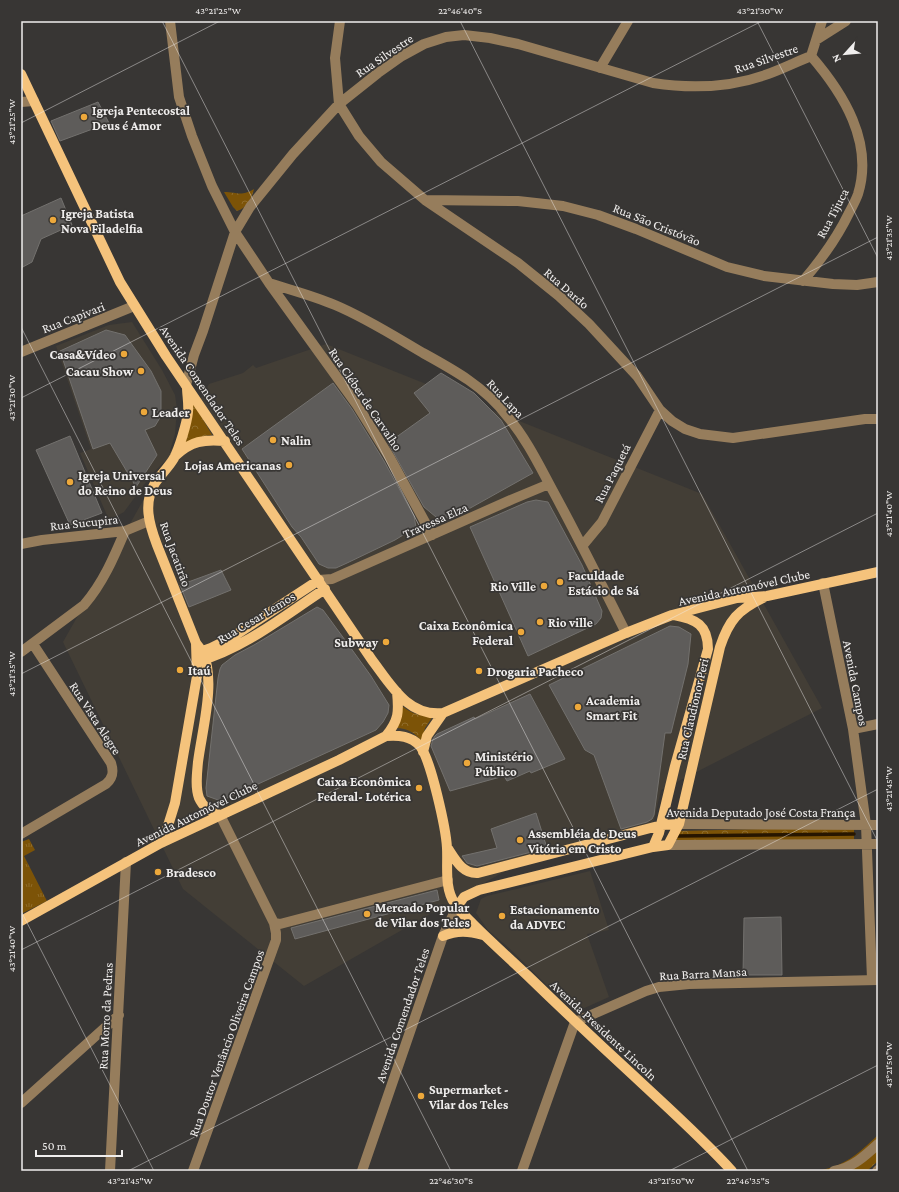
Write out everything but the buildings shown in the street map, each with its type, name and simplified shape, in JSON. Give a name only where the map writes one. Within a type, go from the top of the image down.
[{"type":"main road","name":"Avenida Comendador Teles","points":[[21,74],[99,241],[120,282],[186,385],[372,660],[397,692],[409,704],[422,712],[429,714],[443,713]]},
{"type":"main road","name":"Rua Jacatirão","points":[[186,385],[188,412],[185,425],[174,458],[152,490],[148,506],[149,521],[157,545],[196,642],[200,657],[208,693],[198,767],[198,796],[202,803],[213,813],[220,815]]},
{"type":"main road","points":[[174,458],[184,449],[202,440],[225,441]]},
{"type":"main road","name":"Avenida Automóvel Clube","points":[[443,713],[626,633],[672,615],[737,598],[767,596],[878,572]]},
{"type":"main road","name":"Rua Cesar Lemos","points":[[200,657],[319,580]]},
{"type":"main road","name":"Rua Cesar Lemos","points":[[200,657],[232,648],[325,589]]},
{"type":"main road","name":"Rua Claudionor Peri","points":[[668,845],[679,824],[720,647],[724,636],[737,614],[754,602],[767,596]]},
{"type":"main road","name":"Rua Claudionor Peri","points":[[653,847],[662,825],[675,766],[708,649],[708,639],[701,626],[690,619],[672,615]]},
{"type":"main road","points":[[161,843],[170,821],[178,785],[200,657]]},
{"type":"main road","points":[[386,736],[397,720],[399,708],[397,692]]},
{"type":"main road","points":[[423,752],[427,736],[443,713]]},
{"type":"main road","points":[[386,736],[394,735],[408,738],[419,746],[423,752],[438,800],[447,847],[450,894],[457,908]]},
{"type":"main road","name":"Avenida Automóvel Clube","points":[[21,921],[161,843],[340,760],[386,736]]},
{"type":"main road","points":[[178,785],[197,784]]},
{"type":"main road","name":"Avenida Deputado José Costa França","points":[[447,847],[464,869],[473,873],[478,873],[662,825],[679,824]]},
{"type":"main road","points":[[457,908],[462,899],[475,892],[653,847],[668,845]]},
{"type":"main road","name":"Avenida Presidente Lincoln","points":[[457,908],[483,935],[575,1022],[694,1132],[732,1171]]},
{"type":"main road","points":[[443,936],[459,931],[483,935]]},
{"type":"street","name":"Rua Cléber de Carvalho","points":[[170,21],[179,97],[192,136],[212,186],[235,232],[269,283],[356,405],[390,458],[432,535]]},
{"type":"street","name":"Rua Dardo","points":[[340,21],[335,58],[339,104],[359,136],[381,162],[425,200],[518,263],[559,296],[617,353],[637,376],[660,410],[672,421],[685,429],[700,434],[733,438],[865,419],[878,419]]},
{"type":"street","points":[[600,68],[628,21]]},
{"type":"street","points":[[811,56],[822,21]]},
{"type":"street","points":[[816,40],[846,21]]},
{"type":"street","name":"Rua Silvestre","points":[[186,385],[194,355],[235,232],[250,207],[293,154],[339,104],[402,56],[424,44],[446,37],[464,35],[490,38],[518,44],[653,83],[675,86],[707,87],[733,84],[768,74],[811,56]]},
{"type":"street","name":"Rua Tijuca","points":[[803,281],[820,262],[841,229],[858,194],[862,175],[861,151],[853,118],[840,94],[826,73],[811,56]]},
{"type":"street","points":[[21,102],[34,101]]},
{"type":"street","name":"Rua São Cristóvão","points":[[425,200],[518,201],[564,206],[598,215],[636,229],[727,267],[764,276],[833,284],[857,285],[878,282]]},
{"type":"street","name":"Rua Lapa","points":[[269,283],[334,305],[355,314],[475,384],[491,398],[507,415],[521,434],[583,545],[626,633]]},
{"type":"street","name":"Rua Capivari","points":[[21,352],[134,306]]},
{"type":"street","name":"Rua Paquetá","points":[[583,545],[602,522],[660,410]]},
{"type":"street","name":"Travessa Elza","points":[[319,580],[332,579],[549,484]]},
{"type":"street","name":"Rua Sucupira","points":[[21,544],[42,540],[125,531],[149,521]]},
{"type":"street","points":[[21,652],[84,605],[92,597],[104,577],[125,531]]},
{"type":"street","points":[[325,589],[332,579]]},
{"type":"street","name":"Avenida Campos","points":[[823,583],[853,729],[866,825],[875,979]]},
{"type":"street","name":"Rua Vista Alegre","points":[[21,834],[106,784],[111,779],[113,773],[111,763],[33,644]]},
{"type":"street","points":[[853,729],[878,724]]},
{"type":"street","points":[[220,815],[274,923],[280,924],[448,880]]},
{"type":"street","name":"Avenida Deputado José Costa França","points":[[679,824],[878,825]]},
{"type":"street","points":[[668,845],[878,844]]},
{"type":"street","name":"Rua Morro da Pedras","points":[[110,1171],[126,862]]},
{"type":"street","name":"Avenida Comendador Teles","points":[[362,1171],[443,936],[457,908]]},
{"type":"street","name":"Rua Doutor Venâncio Oliveira Campos","points":[[193,1171],[272,954],[277,936],[274,923]]},
{"type":"street","name":"Rua Barra Mansa","points":[[575,1022],[631,996],[659,987],[697,984],[875,979]]},
{"type":"street","points":[[21,1103],[119,1015]]},
{"type":"street","points":[[522,1171],[575,1022]]},
{"type":"street","points":[[834,1171],[849,1167],[858,1162],[878,1144]]},
{"type":"shaded area","points":[[132,322],[162,370],[175,395],[177,409],[175,434],[169,454],[209,384],[243,373],[253,365],[256,368],[326,344],[702,494],[822,708],[661,790],[652,823],[519,863],[304,986],[183,889],[63,642],[166,460],[152,474],[124,512],[109,520],[80,453],[91,449],[56,346],[109,325]]},
{"type":"shaded area","points":[[590,871],[609,930],[587,934],[609,997],[580,1010],[570,1008],[509,948],[488,930],[476,913],[481,899],[487,896]]},
{"type":"green space","points":[[254,189],[248,203],[237,211],[224,192],[246,193]]},
{"type":"green space","points":[[193,402],[212,435],[205,436],[183,445]]},
{"type":"green space","points":[[402,706],[416,714],[433,716],[425,728],[422,741],[404,729],[396,728]]},
{"type":"green space","points":[[854,827],[854,833],[677,836],[677,831]]},
{"type":"green space","points":[[854,835],[854,841],[677,842],[677,837]]},
{"type":"green space","points":[[29,839],[35,850],[24,856],[47,901],[21,914],[21,842]]},
{"type":"green space","points":[[878,1135],[878,1161],[867,1171],[816,1171],[835,1166],[850,1159]]},
{"type":"waterway","points":[[677,836],[854,834]]},
{"type":"place","name":"Igreja Pentecostal Deus é Amor","points":[[84,117]]},
{"type":"place","name":"Igreja Batista Nova Filadelfia","points":[[53,220]]},
{"type":"place","name":"Casa&Vídeo","points":[[124,354]]},
{"type":"place","name":"Cacau Show","points":[[141,371]]},
{"type":"place","name":"Leader","points":[[144,412]]},
{"type":"place","name":"Nalin","points":[[273,440]]},
{"type":"place","name":"Lojas Americanas","points":[[289,465]]},
{"type":"place","name":"Igreja Universal do Reino de Deus","points":[[70,482]]},
{"type":"place","name":"Faculdade Estácio de Sá","points":[[560,582]]},
{"type":"place","name":"Rio Ville","points":[[544,586]]},
{"type":"place","name":"Rio ville","points":[[540,622]]},
{"type":"place","name":"Caixa Econômica Federal","points":[[521,632]]},
{"type":"place","name":"Subway","points":[[386,642]]},
{"type":"place","name":"Itaú","points":[[180,670]]},
{"type":"place","name":"Drogaria Pacheco","points":[[479,671]]},
{"type":"place","name":"Academia Smart Fit","points":[[578,707]]},
{"type":"place","name":"Ministério Público","points":[[467,763]]},
{"type":"place","name":"Caixa Econômica Federal- Lotérica","points":[[419,788]]},
{"type":"place","name":"Assembléia de Deus Vitória em Cristo","points":[[520,840]]},
{"type":"place","name":"Bradesco","points":[[158,872]]},
{"type":"place","name":"Mercado Popular de Vilar dos Teles","points":[[367,914]]},
{"type":"place","name":"Estacionamento da ADVEC","points":[[502,916]]},
{"type":"place","name":"Supermarket - Vilar dos Teles","points":[[421,1096]]}]
